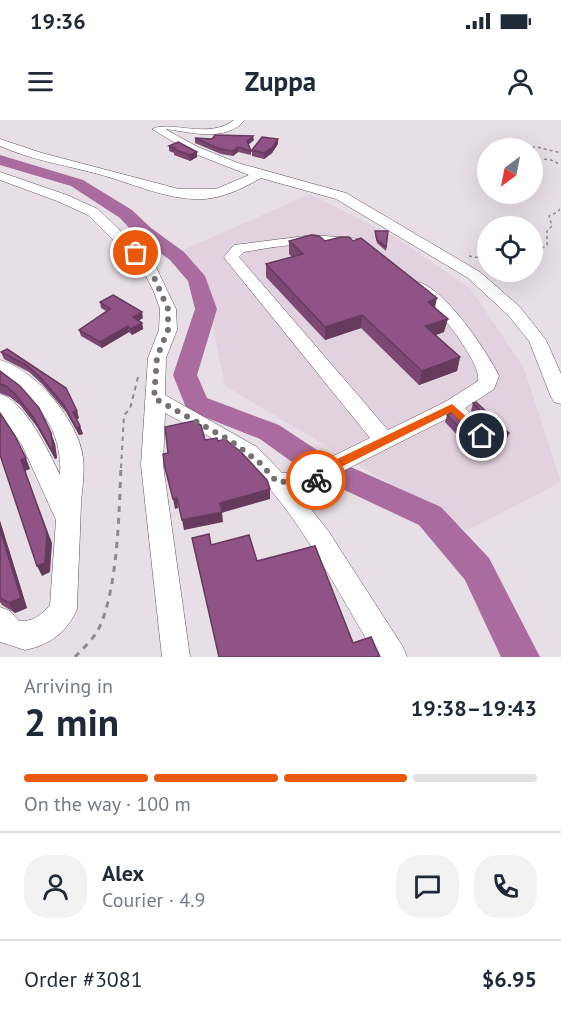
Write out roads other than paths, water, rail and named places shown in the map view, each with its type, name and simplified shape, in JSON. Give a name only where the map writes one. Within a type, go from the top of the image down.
[{"type":"street","points":[[240,120],[235,125],[218,130],[164,126],[157,129],[188,146],[259,174],[323,189],[342,196],[474,275],[526,323],[542,350],[561,397]]},
{"type":"street","points":[[0,142],[63,164],[92,168],[150,185],[201,195],[244,184],[259,174]]},
{"type":"street","points":[[0,176],[62,198],[93,212],[150,268],[168,309],[168,330],[157,357],[152,465],[176,657]]},
{"type":"street","points":[[374,251],[365,244],[346,240],[296,240],[239,248],[231,257],[384,440]]},
{"type":"street","points":[[277,482],[315,481],[335,465],[452,407],[487,384],[488,367],[442,306],[399,271]]},
{"type":"street","points":[[0,366],[28,385],[57,415],[66,433],[72,458],[63,609],[56,621],[42,631],[27,635],[9,632],[0,620]]},
{"type":"street","points":[[154,398],[231,441],[260,463],[320,540],[393,657]]},
{"type":"street","points":[[0,401],[14,414],[27,433],[69,523]]},
{"type":"street","points":[[452,407],[482,436]]},
{"type":"waterway","points":[[0,160],[77,183],[126,214],[144,232],[177,256],[198,280],[206,309],[185,375],[196,404],[269,432],[316,464],[430,516],[477,569],[521,657]]}]
